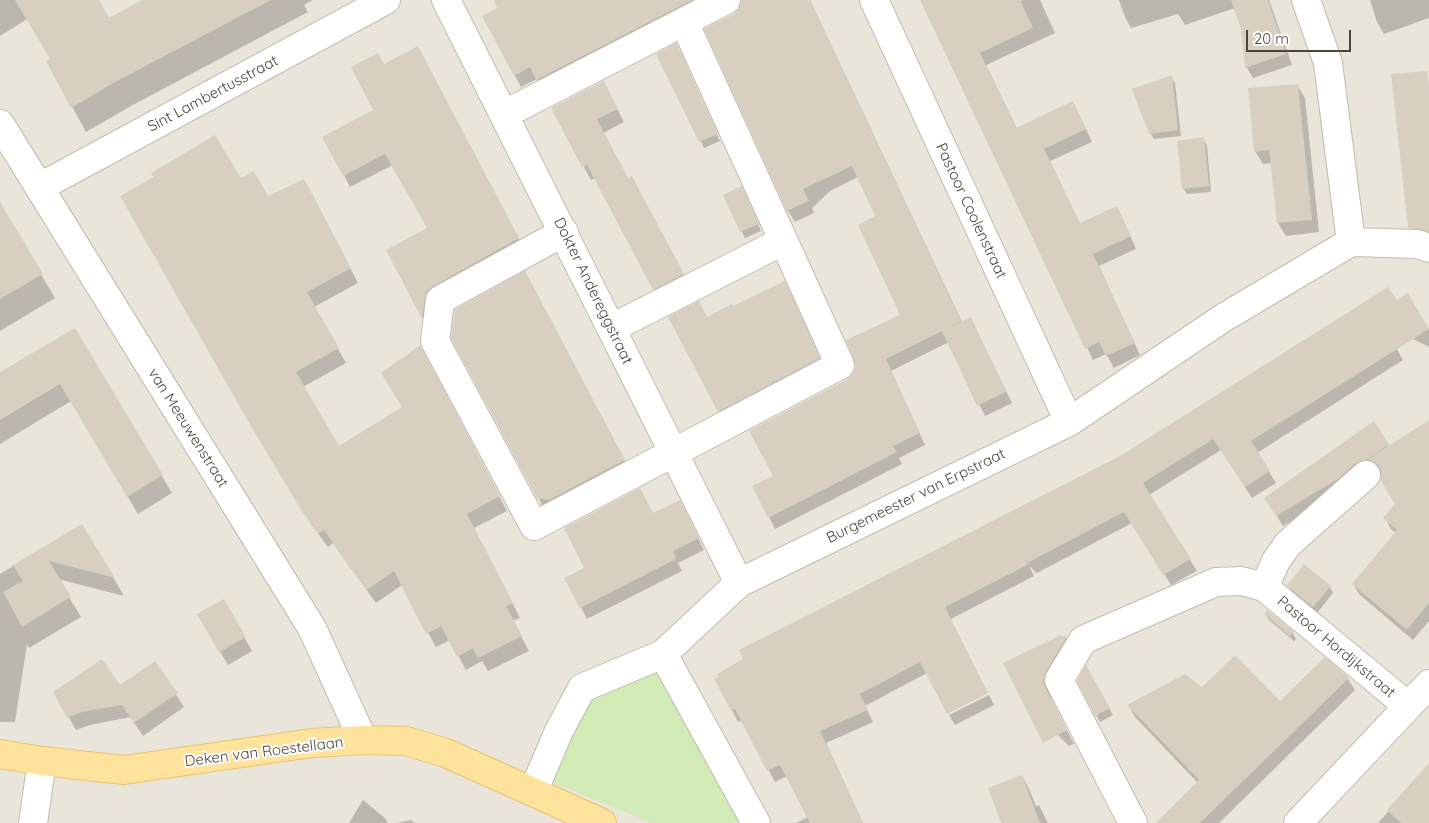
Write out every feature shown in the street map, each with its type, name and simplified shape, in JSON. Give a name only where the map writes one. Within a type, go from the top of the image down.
[{"type":"main road","name":"Deken van Roestellaan","points":[[0,754],[42,761],[124,770],[312,743],[363,740],[406,741],[446,753],[533,792],[586,820]]},
{"type":"street","name":"Sint Lambertusstraat","points":[[40,187],[386,0]]},
{"type":"street","name":"Dokter Andereggstraat","points":[[446,0],[505,114],[739,583]]},
{"type":"street","points":[[505,114],[726,0]]},
{"type":"street","name":"Pastoor Coolenstraat","points":[[874,0],[1069,422]]},
{"type":"street","points":[[1306,0],[1328,63],[1351,242],[1417,244],[1429,248]]},
{"type":"street","points":[[564,232],[440,300],[435,341],[534,526],[840,365],[684,22]]},
{"type":"street","name":"van Meeuwenstraat","points":[[0,124],[312,628],[363,740]]},
{"type":"street","points":[[612,328],[783,241]]},
{"type":"street","name":"Burgemeester van Erpstraat","points":[[533,792],[582,688],[663,654],[739,583],[1069,422],[1223,318],[1351,242]]},
{"type":"street","name":"Pastoor Hordijkstraat","points":[[1264,587],[1276,561],[1288,544],[1366,475]]},
{"type":"street","name":"Pastoor Hordijkstraat","points":[[1133,823],[1059,680],[1083,640],[1216,582],[1241,580],[1264,587],[1408,706]]},
{"type":"street","points":[[663,654],[756,823]]},
{"type":"street","name":"Pastoor Hordijkstraat","points":[[1298,823],[1429,684]]},
{"type":"street","points":[[32,823],[42,761]]},
{"type":"shaded area","points":[[0,0],[1429,0],[1429,823],[0,823]]},
{"type":"green space","points":[[656,668],[742,823],[652,823],[539,777],[559,707]]},
{"type":"building","points":[[15,0],[99,0],[109,18],[142,0],[271,0],[117,81],[71,108],[46,61],[50,59]]},
{"type":"building","points":[[494,0],[692,0],[536,80],[530,67],[514,76],[482,16],[497,8]]},
{"type":"building","points":[[742,0],[810,0],[961,321],[948,328],[971,317],[1006,392],[977,406],[942,331],[886,359],[920,433],[893,446],[897,452],[768,518],[752,486],[773,476],[749,431],[848,379],[856,366],[846,340],[900,315],[858,225],[875,216],[852,166],[803,189],[809,201],[787,211],[704,29],[734,14]]},
{"type":"building","points":[[920,0],[1020,0],[1033,28],[980,53],[1016,128],[1073,101],[1086,129],[1044,149],[1080,223],[1117,206],[1131,236],[1093,254],[1135,343],[1106,356],[1099,342],[1085,349]]},
{"type":"building","points":[[1231,0],[1268,0],[1286,54],[1245,68],[1241,29]]},
{"type":"building","points":[[676,43],[718,134],[699,142],[656,54]]},
{"type":"building","points":[[418,46],[519,238],[427,291],[422,319],[386,250],[427,228],[385,154],[343,176],[322,137],[373,110],[351,67],[378,53],[384,64]]},
{"type":"building","points":[[1427,71],[1429,87],[1429,232],[1408,228],[1391,74]]},
{"type":"building","points":[[1172,75],[1178,130],[1149,134],[1132,89]]},
{"type":"building","points":[[604,81],[618,109],[597,119],[628,178],[632,176],[684,274],[653,290],[587,165],[582,167],[551,108]]},
{"type":"building","points":[[1298,84],[1312,220],[1277,223],[1269,150],[1254,152],[1248,88]]},
{"type":"building","points":[[215,135],[241,178],[254,171],[268,196],[304,179],[351,268],[307,292],[339,348],[296,372],[339,446],[402,407],[381,373],[420,345],[500,496],[467,514],[513,603],[506,606],[522,636],[478,658],[473,648],[457,657],[441,626],[426,634],[394,571],[367,590],[324,530],[319,534],[301,510],[252,428],[120,196],[154,177],[151,173]]},
{"type":"building","points":[[1204,137],[1209,186],[1182,189],[1177,141]]},
{"type":"building","points":[[742,186],[759,224],[740,232],[723,195]]},
{"type":"building","points":[[0,202],[43,274],[0,299]]},
{"type":"building","points":[[525,271],[625,460],[549,500],[537,498],[451,338],[455,310]]},
{"type":"building","points":[[785,281],[820,358],[718,412],[668,317],[699,301],[707,317]]},
{"type":"building","points":[[1388,287],[1397,300],[1408,293],[1429,329],[1251,441],[1270,471],[1245,487],[1213,439],[1143,483],[1191,559],[1163,575],[1124,512],[1029,562],[1025,559],[1029,564],[945,607],[988,693],[947,714],[920,662],[860,694],[868,710],[820,731],[863,823],[810,823],[780,765],[767,771],[735,709],[731,711],[714,679],[719,677],[717,674],[743,659],[739,650],[1120,456]]},
{"type":"building","points":[[75,328],[163,475],[127,497],[60,384],[0,420],[0,372]]},
{"type":"building","points":[[1429,420],[1429,603],[1407,630],[1352,584],[1397,530],[1383,518],[1395,504],[1381,481],[1381,472],[1378,465],[1368,459]]},
{"type":"building","points":[[1374,421],[1389,444],[1366,460],[1356,463],[1338,479],[1276,516],[1264,498]]},
{"type":"building","points":[[640,488],[653,513],[680,500],[699,538],[673,551],[676,559],[580,608],[564,578],[584,568],[564,528]]},
{"type":"building","points":[[82,524],[115,578],[49,561],[71,597],[22,627],[3,592],[23,581],[13,565]]},
{"type":"building","points":[[1304,564],[1331,586],[1313,607],[1287,586]]},
{"type":"building","points":[[224,599],[246,637],[219,652],[197,614]]},
{"type":"building","points":[[1267,610],[1294,632],[1290,636],[1264,614]]},
{"type":"building","points":[[1059,636],[1067,636],[1043,680],[1067,730],[1043,743],[1003,663]]},
{"type":"building","points":[[1235,655],[1280,701],[1325,657],[1349,678],[1200,823],[1156,823],[1199,780],[1127,705],[1185,674],[1202,687]]},
{"type":"building","points":[[102,659],[120,685],[155,661],[178,693],[134,723],[122,705],[82,712],[67,718],[53,692]]},
{"type":"building","points":[[1086,665],[1110,708],[1095,716],[1077,681]]},
{"type":"building","points":[[1429,763],[1429,823],[1401,823],[1387,810]]},
{"type":"building","points":[[1022,775],[1040,823],[1001,823],[988,788]]}]
